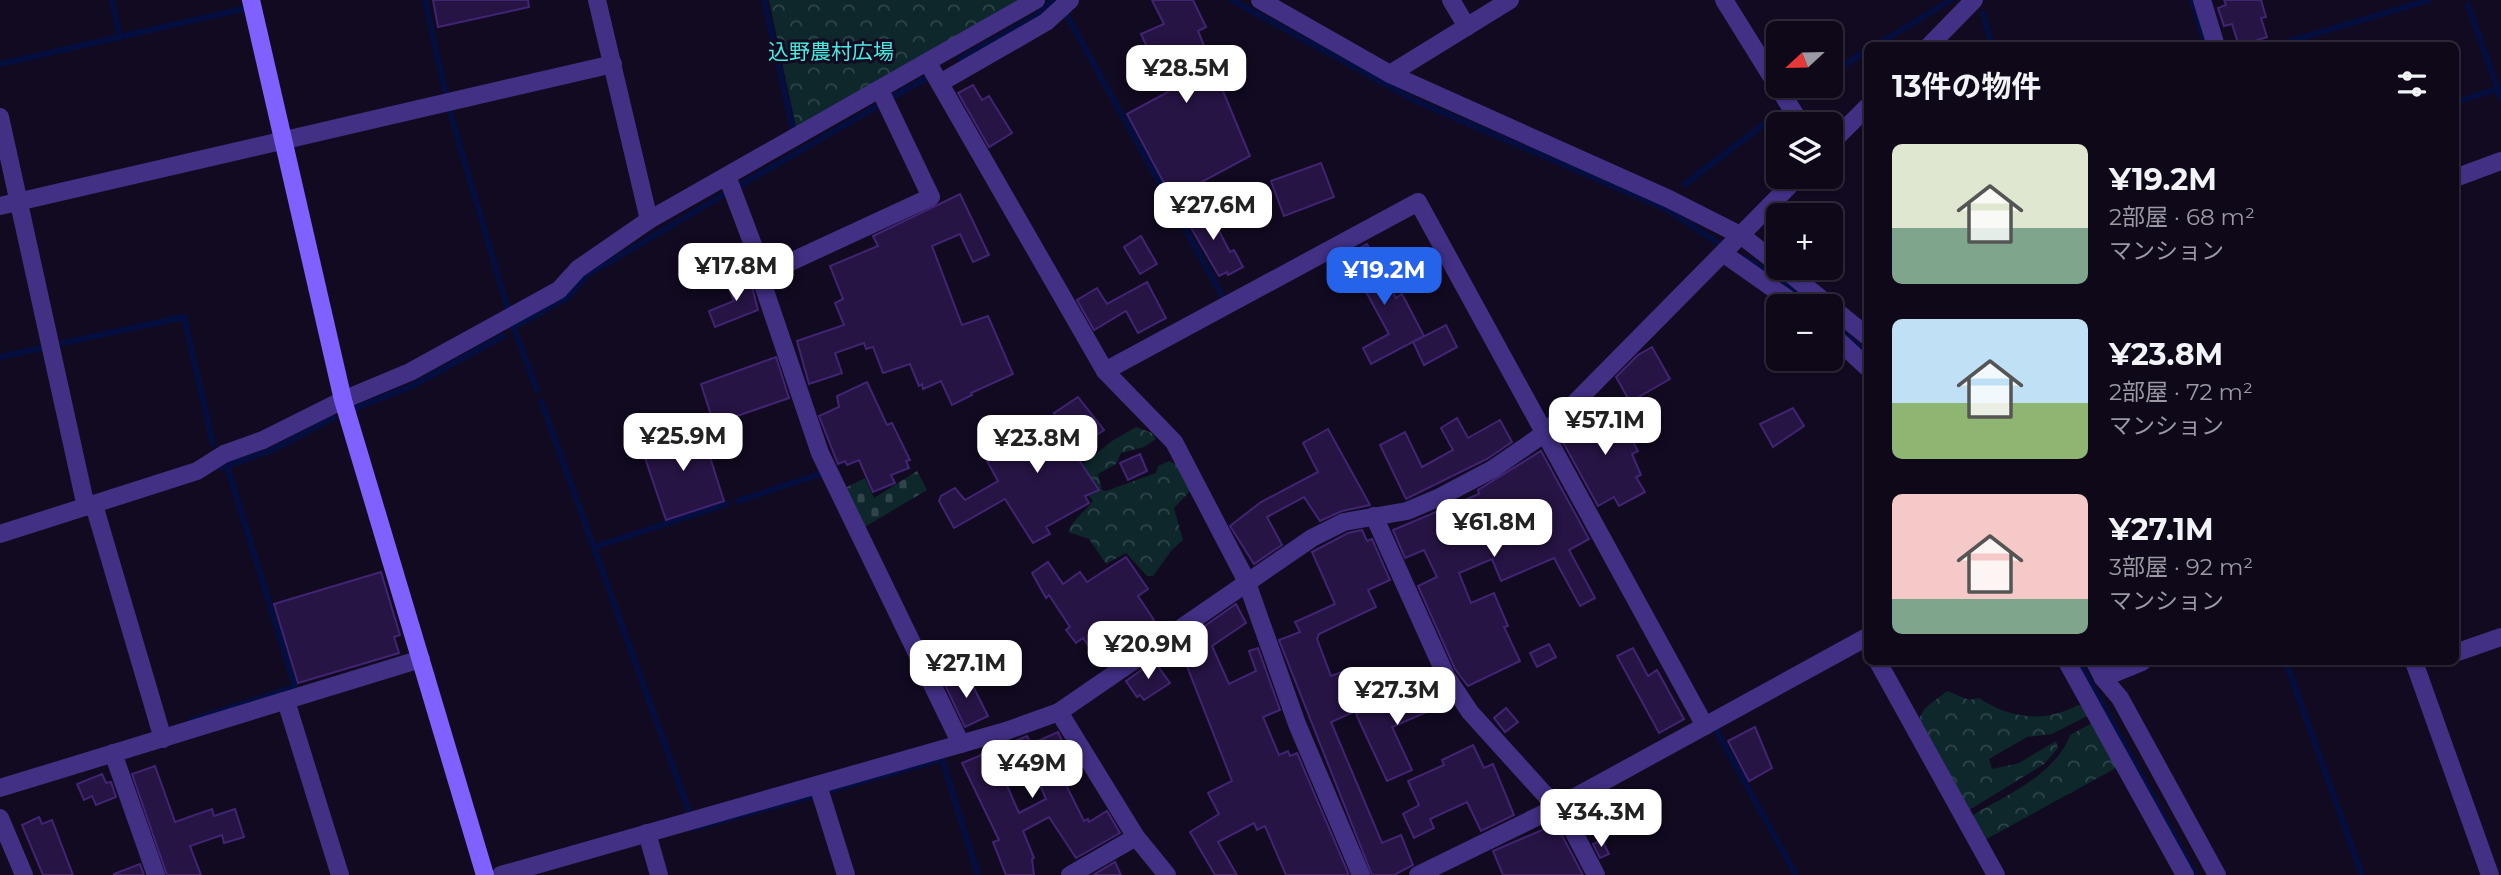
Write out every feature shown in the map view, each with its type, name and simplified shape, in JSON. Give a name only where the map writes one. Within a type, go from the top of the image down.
[{"type":"street","points":[[251,0],[343,400],[485,875]]},
{"type":"street","points":[[597,0],[649,220]]},
{"type":"street","points":[[0,534],[197,471],[224,454],[263,440],[343,400],[410,372],[559,290],[578,270],[649,220],[1036,0]]},
{"type":"street","points":[[940,83],[1046,22],[1070,0]]},
{"type":"street","points":[[1260,0],[1390,74],[1669,199],[1742,236],[1766,255]]},
{"type":"street","points":[[1451,0],[1466,27]]},
{"type":"street","points":[[1390,74],[1510,0]]},
{"type":"street","points":[[1724,0],[1794,112]]},
{"type":"street","points":[[1933,42],[1974,0]]},
{"type":"street","points":[[2202,0],[2215,42]]},
{"type":"street","points":[[928,63],[1105,371],[1174,442],[1247,580],[1297,724],[1361,875]]},
{"type":"street","points":[[0,206],[613,64]]},
{"type":"street","points":[[880,90],[931,197],[760,276],[820,453],[961,744]]},
{"type":"street","points":[[1843,131],[1864,110]]},
{"type":"street","points":[[0,117],[90,506],[163,739]]},
{"type":"street","points":[[2459,177],[2501,161]]},
{"type":"street","points":[[727,176],[764,274]]},
{"type":"street","points":[[501,875],[961,744],[1059,712],[1247,580],[1312,538],[1344,522],[1406,511],[1440,497],[1493,469],[1545,433],[1787,189]]},
{"type":"street","points":[[1105,371],[1418,202],[1704,726]]},
{"type":"street","points":[[1724,254],[1781,294]]},
{"type":"street","points":[[1798,280],[1864,334]]},
{"type":"street","points":[[1843,345],[1864,364]]},
{"type":"street","points":[[1374,516],[1446,676],[1470,712],[1567,819],[1596,875]]},
{"type":"street","points":[[2459,652],[2501,637]]},
{"type":"street","points":[[1418,875],[1557,807],[1864,641]]},
{"type":"street","points":[[0,788],[421,659]]},
{"type":"street","points":[[1880,665],[1996,875]]},
{"type":"street","points":[[2069,665],[2185,875]]},
{"type":"street","points":[[2096,665],[2103,678],[2120,698],[2217,875]]},
{"type":"street","points":[[2103,678],[2135,665]]},
{"type":"street","points":[[2422,665],[2490,875]]},
{"type":"street","points":[[286,701],[340,875]]},
{"type":"street","points":[[1059,712],[1136,837],[1167,875]]},
{"type":"street","points":[[113,754],[156,875]]},
{"type":"street","points":[[818,785],[846,875]]},
{"type":"street","points":[[0,818],[24,875]]},
{"type":"street","points":[[647,833],[659,875]]},
{"type":"street","points":[[1070,875],[1136,837]]},
{"type":"green space","name":"込野農村広場","points":[[769,0],[1021,0],[796,127]]},
{"type":"green space","points":[[1136,427],[1152,433],[1156,439],[1144,447],[1121,453],[1116,464],[1098,474],[1102,490],[1106,491],[1156,473],[1158,466],[1169,461],[1177,465],[1190,491],[1174,508],[1183,540],[1171,551],[1153,576],[1147,576],[1126,553],[1106,564],[1089,539],[1068,532],[1093,501],[1071,474],[1112,441]]},
{"type":"green space","points":[[917,471],[927,490],[863,528],[843,489],[865,478],[874,498]]},
{"type":"green space","points":[[1947,691],[1969,700],[1979,698],[2015,714],[2040,716],[2066,711],[2078,705],[2082,706],[2087,716],[2052,734],[2027,737],[1989,759],[1992,769],[2019,763],[2056,741],[2058,748],[2044,764],[1966,812],[1917,722],[1925,708]]},
{"type":"green space","points":[[2092,723],[2116,768],[1983,841],[1970,817],[2041,773],[2063,749],[2070,735]]},
{"type":"building","points":[[433,0],[528,0],[529,7],[438,27]]},
{"type":"building","points":[[1152,0],[1193,0],[1206,27],[1198,31],[1250,156],[1172,198],[1127,114],[1168,92],[1141,34],[1164,24]]},
{"type":"building","points":[[2224,0],[2261,0],[2266,17],[2261,18],[2267,37],[2251,42],[2238,42],[2232,24],[2224,26],[2218,8],[2226,5]]},
{"type":"building","points":[[973,85],[982,100],[989,96],[1012,133],[989,147],[958,93]]},
{"type":"building","points":[[1321,163],[1334,197],[1284,216],[1271,181]]},
{"type":"building","points":[[960,194],[989,255],[973,262],[960,234],[932,246],[962,325],[988,316],[1013,374],[952,405],[941,381],[923,389],[922,384],[919,386],[910,364],[883,373],[873,347],[866,349],[864,343],[835,353],[842,373],[809,384],[797,341],[844,325],[835,303],[843,299],[830,266],[878,246],[873,236]]},
{"type":"building","points":[[1206,206],[1230,252],[1234,250],[1243,267],[1228,275],[1227,272],[1219,276],[1183,214]]},
{"type":"building","points":[[1141,236],[1157,264],[1140,274],[1124,247]]},
{"type":"building","points":[[1367,244],[1396,298],[1402,294],[1424,336],[1371,364],[1363,348],[1389,334],[1346,255]]},
{"type":"building","points":[[749,275],[758,310],[715,327],[709,311],[734,301],[727,283]]},
{"type":"building","points":[[1147,282],[1166,318],[1138,333],[1126,311],[1094,330],[1077,300],[1097,288],[1107,304]]},
{"type":"building","points":[[1446,325],[1457,347],[1424,365],[1413,342]]},
{"type":"building","points":[[1652,347],[1670,379],[1630,402],[1616,377],[1638,355]]},
{"type":"building","points":[[776,357],[789,398],[714,424],[701,384]]},
{"type":"building","points":[[867,382],[887,425],[892,423],[910,460],[906,461],[909,468],[891,475],[895,483],[873,492],[859,460],[847,465],[845,461],[838,464],[819,416],[839,407],[837,396]]},
{"type":"building","points":[[1078,397],[1104,430],[1073,451],[1099,490],[1085,496],[1089,503],[1046,527],[1050,534],[1033,543],[1005,499],[954,528],[939,501],[941,496],[955,488],[965,500],[998,481],[987,461],[1020,442],[1018,437],[1056,416],[1054,413]]},
{"type":"building","points":[[1613,404],[1638,451],[1632,454],[1641,475],[1636,477],[1645,492],[1619,506],[1614,497],[1598,506],[1559,435]]},
{"type":"building","points":[[1793,408],[1804,426],[1773,447],[1760,424]]},
{"type":"building","points":[[1457,418],[1468,438],[1500,420],[1512,442],[1487,459],[1406,499],[1380,445],[1405,432],[1422,467],[1453,450],[1441,428]]},
{"type":"building","points":[[700,426],[724,501],[666,520],[641,446]]},
{"type":"building","points":[[1328,429],[1370,505],[1342,511],[1320,521],[1304,497],[1267,517],[1282,545],[1254,564],[1230,526],[1261,502],[1318,472],[1303,443]]},
{"type":"building","points":[[1541,451],[1589,539],[1569,550],[1595,598],[1580,606],[1554,558],[1501,581],[1492,559],[1459,573],[1471,603],[1494,593],[1508,626],[1504,627],[1520,661],[1468,686],[1455,669],[1418,586],[1437,577],[1424,550],[1405,558],[1393,530],[1479,494],[1478,490]]},
{"type":"building","points":[[1140,454],[1147,471],[1128,480],[1120,463]]},
{"type":"building","points":[[1362,530],[1367,541],[1372,539],[1390,580],[1368,590],[1376,607],[1319,634],[1317,639],[1331,676],[1350,669],[1365,707],[1331,722],[1382,843],[1401,835],[1413,865],[1394,875],[1372,875],[1279,640],[1300,632],[1295,622],[1335,604],[1312,552],[1348,533]]},
{"type":"building","points":[[1126,557],[1148,589],[1138,596],[1154,620],[1099,661],[1083,638],[1076,643],[1066,630],[1070,627],[1049,595],[1046,598],[1032,573],[1048,562],[1063,584],[1080,572],[1087,582]]},
{"type":"building","points":[[381,572],[400,635],[394,637],[399,653],[298,683],[274,604]]},
{"type":"building","points":[[1236,604],[1246,623],[1212,646],[1229,684],[1256,671],[1249,651],[1258,648],[1280,710],[1263,717],[1279,755],[1288,751],[1290,756],[1297,753],[1349,875],[1286,875],[1265,826],[1257,830],[1254,823],[1218,842],[1237,875],[1215,875],[1190,832],[1219,814],[1208,793],[1232,781],[1183,656],[1205,646],[1196,632]]},
{"type":"building","points":[[1549,644],[1556,657],[1537,667],[1530,653]]},
{"type":"building","points":[[1633,648],[1648,676],[1657,670],[1684,719],[1659,733],[1617,656]]},
{"type":"building","points":[[1154,661],[1170,683],[1144,700],[1140,695],[1137,697],[1126,681]]},
{"type":"building","points":[[966,672],[988,716],[965,727],[944,683]]},
{"type":"building","points":[[1437,683],[1450,702],[1392,727],[1412,770],[1387,781],[1356,714],[1388,701],[1390,705]]},
{"type":"building","points":[[1506,708],[1518,722],[1505,732],[1494,718]]},
{"type":"building","points":[[1755,727],[1772,768],[1749,781],[1728,741]]},
{"type":"building","points":[[1058,732],[1070,759],[1065,761],[1074,782],[1066,785],[1084,821],[1088,819],[1089,822],[1107,811],[1120,833],[1076,858],[1049,817],[1023,831],[1034,858],[1034,875],[1006,875],[993,842],[999,840],[962,763],[1027,736],[1031,744]],"holes":[[[1027,755],[1046,799],[1019,813],[999,767]]]},
{"type":"building","points":[[1473,745],[1484,768],[1493,764],[1514,815],[1481,831],[1467,802],[1430,819],[1434,828],[1414,838],[1403,814],[1419,805],[1408,781],[1444,765],[1442,760]]},
{"type":"building","points":[[155,766],[175,822],[212,809],[214,816],[235,809],[244,837],[224,843],[222,835],[190,846],[201,875],[167,875],[132,774]]},
{"type":"building","points":[[102,774],[106,783],[111,782],[116,797],[96,805],[92,796],[84,800],[77,784]]},
{"type":"building","points":[[39,817],[42,824],[52,820],[73,875],[43,875],[22,825]]},
{"type":"building","points":[[1556,824],[1583,875],[1503,875],[1493,851]]},
{"type":"building","points":[[1602,840],[1609,854],[1600,858],[1593,844]]},
{"type":"building","points":[[1115,862],[1121,875],[1093,875]]},
{"type":"building","points":[[140,864],[144,875],[114,875],[114,874]]},
{"type":"waterway","points":[[112,0],[120,37]]},
{"type":"waterway","points":[[425,0],[445,91]]},
{"type":"waterway","points":[[764,0],[793,129]]},
{"type":"waterway","points":[[960,59],[1036,16],[1053,0]]},
{"type":"waterway","points":[[1232,0],[1414,100],[1666,209],[1720,244]]},
{"type":"waterway","points":[[1882,42],[1951,0]]},
{"type":"waterway","points":[[2192,0],[2205,42]]},
{"type":"waterway","points":[[2287,42],[2429,0]]},
{"type":"waterway","points":[[2468,5],[2501,98]]},
{"type":"waterway","points":[[0,64],[243,9]]},
{"type":"waterway","points":[[1983,13],[1991,42]]},
{"type":"waterway","points":[[1066,14],[1224,299]]},
{"type":"waterway","points":[[1843,66],[1864,52]]},
{"type":"waterway","points":[[894,96],[927,78]]},
{"type":"waterway","points":[[2459,101],[2498,89]]},
{"type":"waterway","points":[[739,186],[876,107]]},
{"type":"waterway","points":[[450,112],[508,310]]},
{"type":"waterway","points":[[1685,184],[1766,123]]},
{"type":"waterway","points":[[512,328],[567,298],[587,275],[725,194]]},
{"type":"waterway","points":[[1745,258],[1800,294]]},
{"type":"waterway","points":[[63,343],[184,317],[213,444]]},
{"type":"waterway","points":[[514,328],[537,390]]},
{"type":"waterway","points":[[1843,332],[1864,351]]},
{"type":"waterway","points":[[356,408],[412,386],[503,336]]},
{"type":"waterway","points":[[0,357],[42,348]]},
{"type":"waterway","points":[[541,401],[690,814]]},
{"type":"waterway","points":[[221,468],[272,450],[333,418]]},
{"type":"waterway","points":[[191,720],[295,687],[227,466]]},
{"type":"waterway","points":[[738,501],[823,473],[825,476]]},
{"type":"waterway","points":[[594,547],[727,504]]},
{"type":"waterway","points":[[2081,665],[2195,875]]},
{"type":"waterway","points":[[2287,665],[2362,875]]},
{"type":"waterway","points":[[1715,728],[1796,875]]},
{"type":"waterway","points":[[831,790],[942,759],[978,875]]},
{"type":"waterway","points":[[695,828],[816,795],[817,798]]}]
